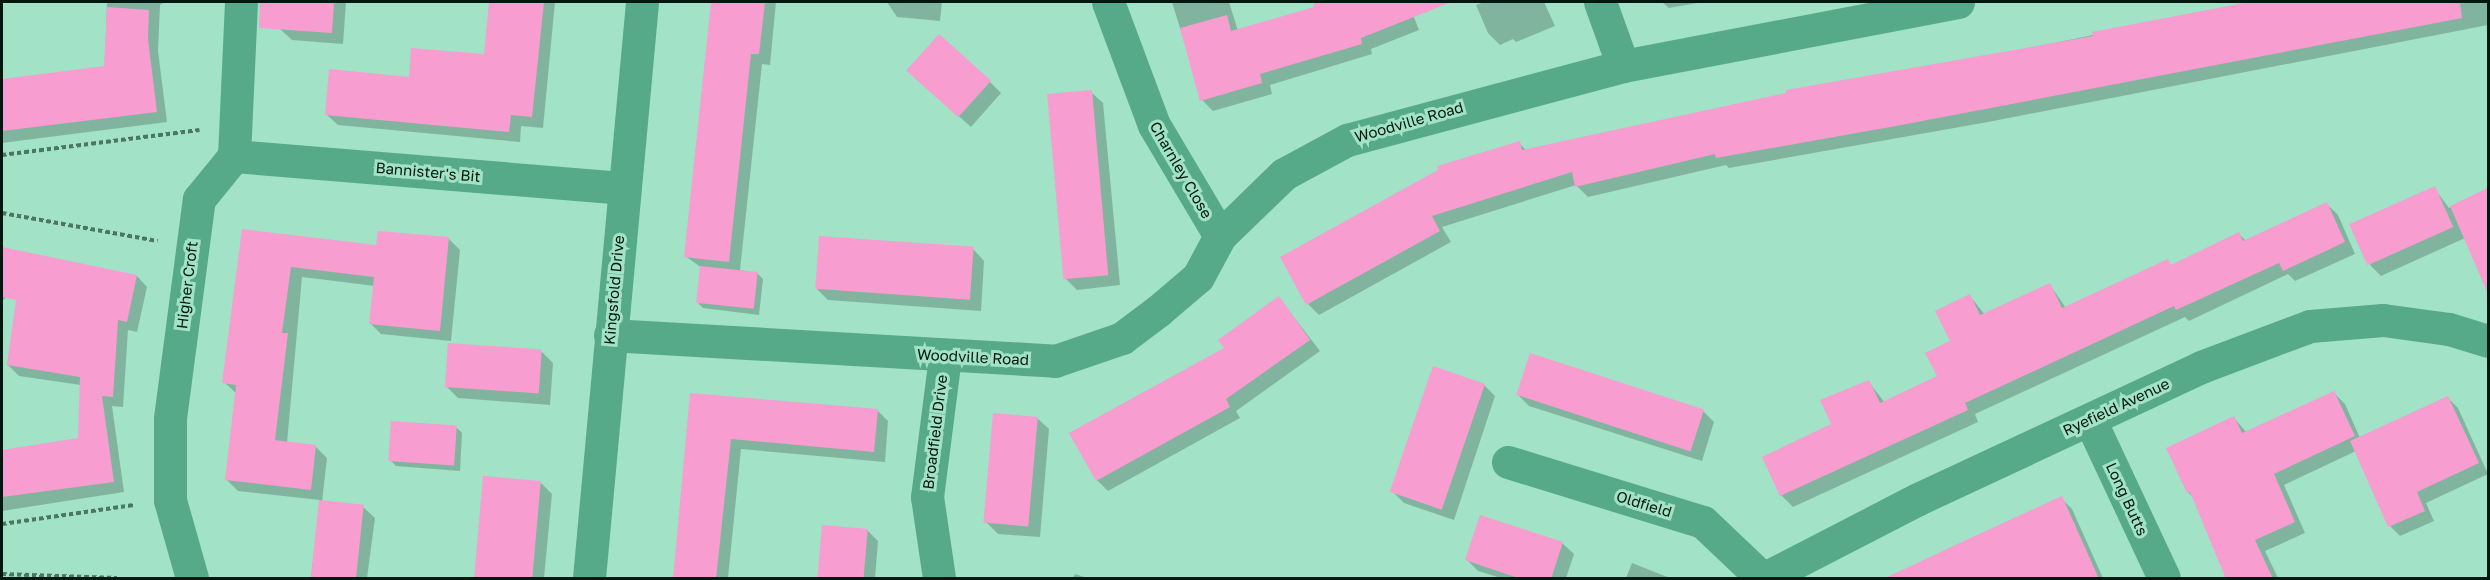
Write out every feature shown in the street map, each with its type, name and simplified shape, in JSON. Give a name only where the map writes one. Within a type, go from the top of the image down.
[{"type":"street","points":[[235,141],[242,2]]},
{"type":"street","name":"Kingsfold Drive","points":[[589,579],[622,188],[642,2]]},
{"type":"street","name":"Charnley Close","points":[[1108,2],[1154,125],[1220,236]]},
{"type":"street","points":[[1600,2],[1623,66]]},
{"type":"street","name":"Woodville Road","points":[[610,335],[1055,362],[1122,338],[1198,276],[1220,236],[1284,174],[1347,140],[1623,66],[1958,2]]},
{"type":"street","name":"Bannister's Bit","points":[[235,141],[622,188]]},
{"type":"street","name":"Higher Croft","points":[[192,579],[170,500],[170,418],[199,199],[235,141]]},
{"type":"street","name":"Ryefield Avenue","points":[[1763,579],[1916,500],[2201,367],[2310,326],[2383,320],[2449,329],[2488,341]]},
{"type":"street","name":"Broadfield Drive","points":[[939,579],[927,497],[945,356]]},
{"type":"street","name":"Long Butts","points":[[2091,420],[2164,579]]},
{"type":"street","name":"Oldfield","points":[[1508,462],[1703,522],[1763,579]]},
{"type":"path","points":[[2,155],[235,141]]},
{"type":"path","points":[[2,213],[192,247]]},
{"type":"path","points":[[2,524],[170,500]]},
{"type":"path","points":[[2,574],[117,579]]},
{"type":"building","points":[[260,2],[334,2],[332,33],[259,28]]},
{"type":"building","points":[[489,2],[544,2],[532,117],[511,115],[509,132],[325,115],[329,69],[409,77],[411,48],[484,54]]},
{"type":"building","points":[[711,2],[765,2],[759,54],[751,54],[729,262],[684,257]]},
{"type":"building","points":[[1313,2],[1449,3],[1361,38],[1362,44],[1260,74],[1262,83],[1200,101],[1180,28],[1227,15],[1231,31],[1314,7]]},
{"type":"building","points":[[2249,2],[2460,2],[2462,18],[1896,126],[1716,158],[1715,154],[1575,187],[1572,172],[1432,216],[1440,231],[1306,305],[1280,257],[1438,170],[1437,166],[1520,141],[1522,150],[1786,93],[1786,90],[2093,36],[2092,32]]},
{"type":"building","points":[[107,7],[149,10],[148,39],[157,112],[2,131],[2,79],[104,66]]},
{"type":"building","points":[[939,34],[991,81],[958,117],[906,70]]},
{"type":"building","points":[[1092,90],[1108,275],[1063,279],[1047,94]]},
{"type":"building","points":[[2435,186],[2453,227],[2367,265],[2349,224]]},
{"type":"building","points":[[2488,188],[2488,294],[2450,206]]},
{"type":"building","points":[[2327,202],[2345,242],[2283,271],[2279,263],[2176,310],[2174,306],[1965,403],[1968,410],[1780,496],[1762,457],[1831,424],[1820,400],[1869,380],[1880,403],[1937,376],[1925,353],[1950,341],[1935,311],[1970,294],[1980,315],[2050,283],[2062,308],[2168,259],[2171,265],[2239,232],[2243,241]]},
{"type":"building","points":[[242,229],[376,245],[378,231],[449,237],[440,331],[369,324],[374,277],[291,267],[282,333],[288,333],[275,440],[316,445],[311,490],[225,480],[236,385],[222,383]]},
{"type":"building","points":[[819,236],[974,247],[970,300],[815,289]]},
{"type":"building","points":[[2,247],[137,275],[127,322],[118,320],[113,397],[102,396],[114,482],[2,497],[2,450],[78,438],[80,377],[7,365],[16,300],[2,297]]},
{"type":"building","points":[[700,266],[758,272],[754,309],[696,303]]},
{"type":"building","points":[[1279,296],[1310,340],[1226,399],[1230,407],[1096,481],[1069,433],[1224,348],[1218,340]]},
{"type":"building","points":[[448,343],[542,350],[539,393],[445,387]]},
{"type":"building","points":[[1530,353],[1704,410],[1690,451],[1516,395]]},
{"type":"building","points":[[1433,366],[1485,384],[1442,510],[1390,492]]},
{"type":"building","points":[[2334,391],[2355,436],[2274,474],[2295,522],[2255,540],[2273,579],[2226,579],[2190,492],[2187,493],[2166,448],[2234,416],[2242,433]]},
{"type":"building","points":[[690,393],[878,409],[874,452],[731,439],[716,579],[673,579]]},
{"type":"building","points":[[2448,396],[2479,463],[2417,492],[2425,511],[2388,527],[2350,441]]},
{"type":"building","points":[[993,413],[1038,417],[1028,527],[983,523]]},
{"type":"building","points":[[391,421],[457,426],[454,466],[388,461]]},
{"type":"building","points":[[483,476],[541,481],[532,578],[474,578]]},
{"type":"building","points":[[2062,496],[2099,579],[1883,579],[1964,541]]},
{"type":"building","points":[[319,500],[364,505],[356,578],[311,578]]},
{"type":"building","points":[[1480,515],[1563,542],[1551,579],[1521,579],[1465,560]]},
{"type":"building","points":[[822,525],[868,529],[864,578],[817,578]]}]
